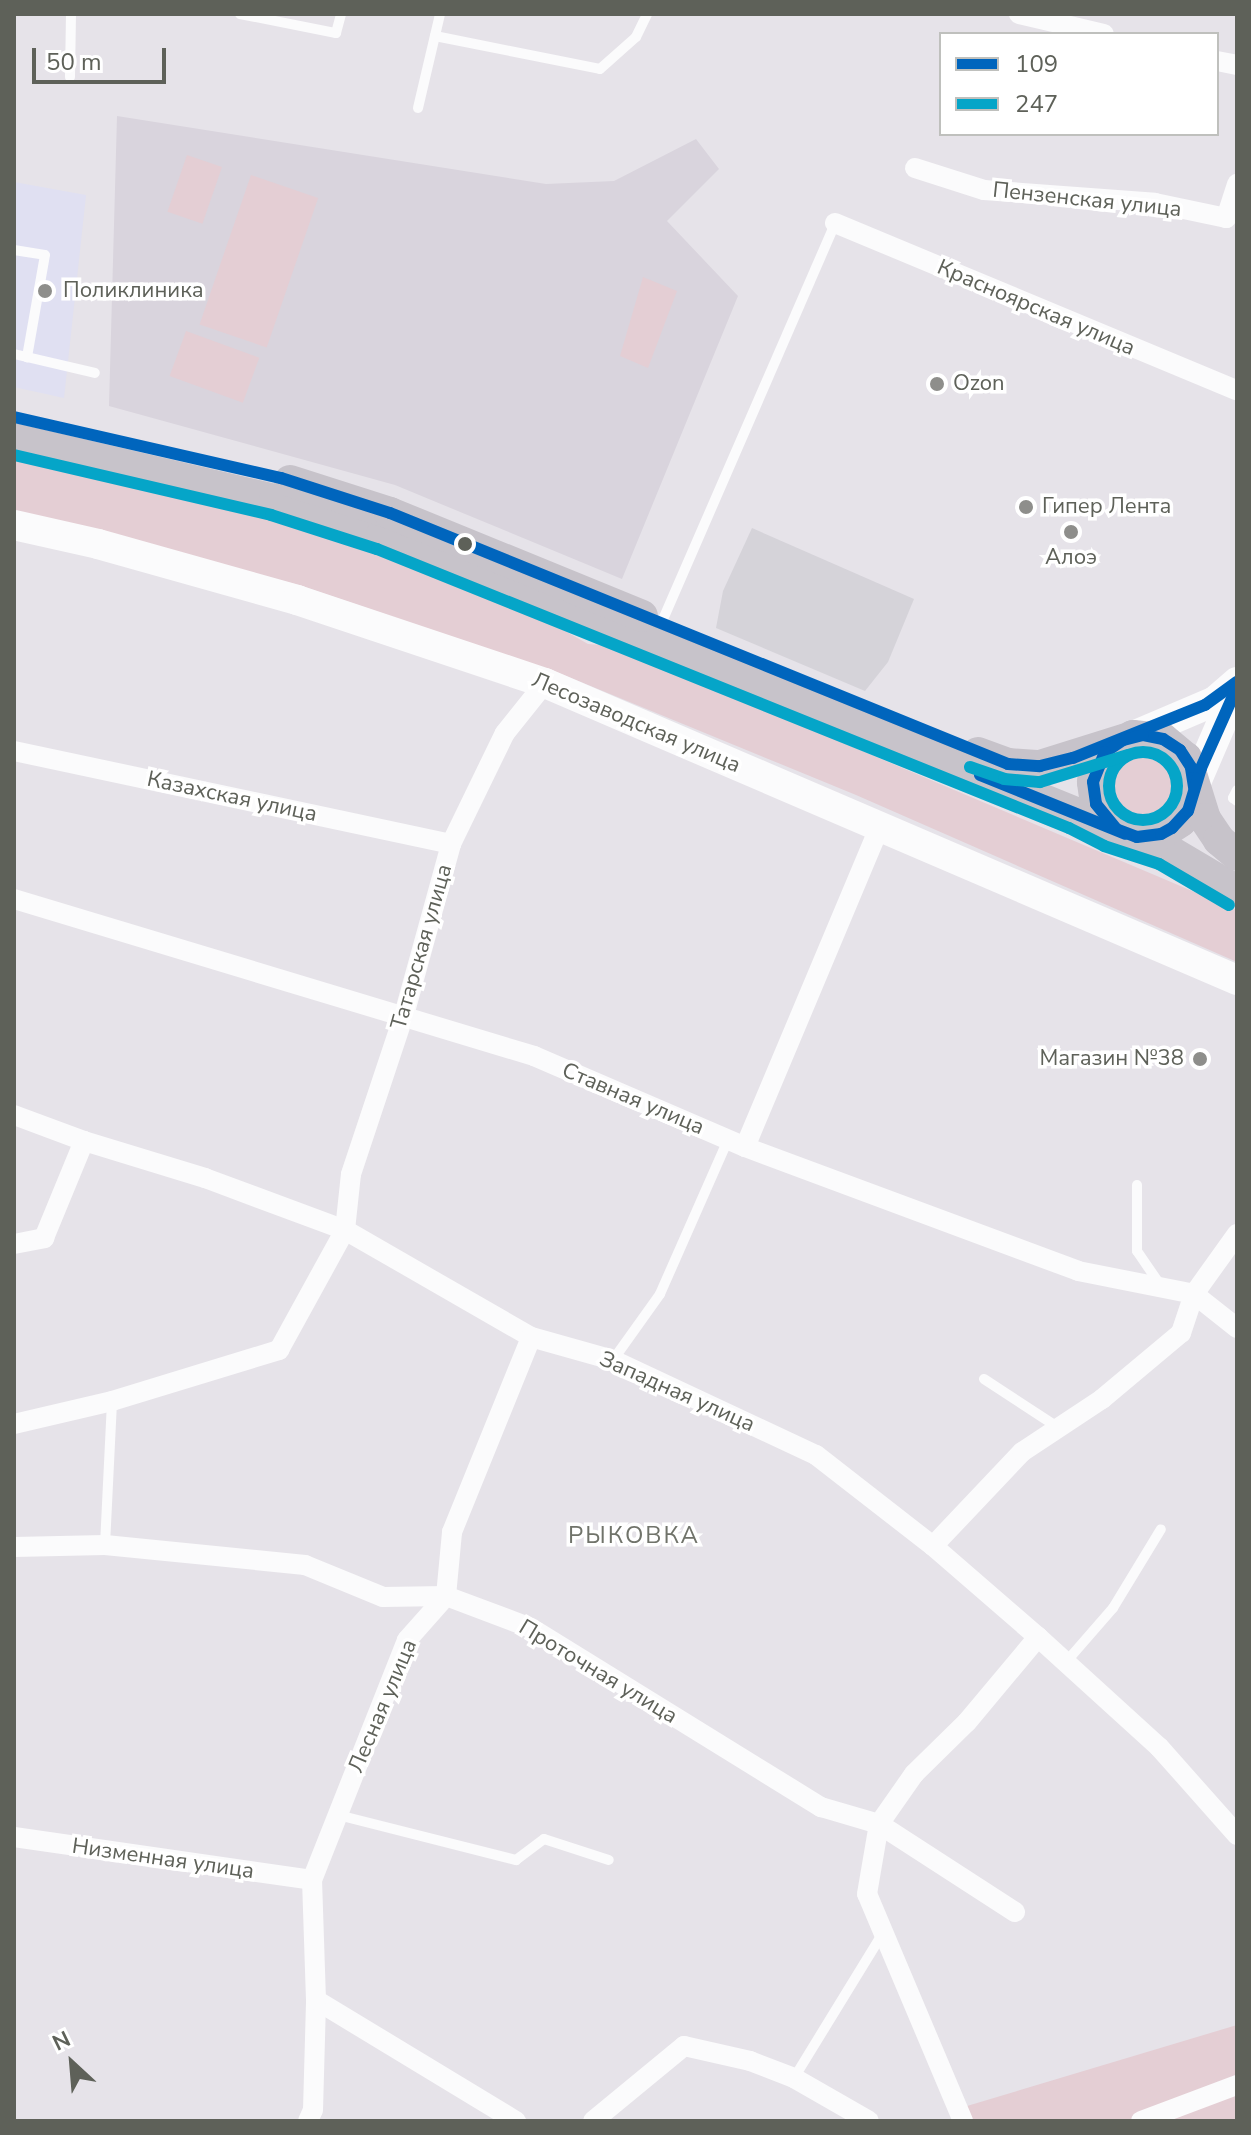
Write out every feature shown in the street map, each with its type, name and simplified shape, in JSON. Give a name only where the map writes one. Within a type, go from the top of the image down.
[{"type":"main road","points":[[14,417],[281,478],[390,513],[1008,764],[1050,764],[1143,735],[1172,744],[1186,758],[1209,828],[1237,855]]},
{"type":"main road","points":[[14,439],[275,500],[382,534],[1166,849],[1237,891]]},
{"type":"main road","points":[[1123,740],[1105,752],[1093,782],[1101,814],[1126,834],[1149,837],[1172,828],[1188,811],[1194,787]]},
{"type":"street","points":[[1019,14],[1096,32]]},
{"type":"street","name":"Пензенская улица","points":[[915,168],[984,190],[1155,203],[1226,218],[1237,184]]},
{"type":"street","name":"Красноярская улица","points":[[835,223],[1237,390]]},
{"type":"street","name":"Лесозаводская улица","points":[[14,525],[114,548],[297,600],[545,683],[1237,980]]},
{"type":"street","name":"Татарская улица","points":[[345,1230],[351,1174],[404,1015],[451,844],[505,733],[545,683]]},
{"type":"street","points":[[1123,740],[1236,690]]},
{"type":"street","points":[[1194,787],[1236,690]]},
{"type":"street","name":"Казахская улица","points":[[14,751],[451,844]]},
{"type":"street","points":[[736,1144],[880,826]]},
{"type":"street","name":"Ставная улица","points":[[14,899],[534,1056],[736,1144],[1078,1271],[1194,1294],[1237,1328]]},
{"type":"street","name":"Западная улица","points":[[14,1115],[84,1141],[205,1178],[345,1230],[531,1337],[613,1360],[816,1455],[933,1546],[1066,1662],[1159,1747],[1237,1835]]},
{"type":"street","points":[[14,1244],[44,1238],[84,1141]]},
{"type":"street","points":[[14,1424],[112,1401],[279,1350],[345,1230]]},
{"type":"street","points":[[933,1546],[1022,1452],[1102,1399],[1181,1333],[1194,1294],[1237,1234]]},
{"type":"street","points":[[446,1596],[452,1532],[531,1337]]},
{"type":"street","name":"Проточная улица","points":[[14,1547],[105,1545],[305,1565],[383,1597],[446,1596],[531,1628],[821,1807],[879,1824],[1015,1912]]},
{"type":"street","name":"Лесная улица","points":[[308,2121],[313,2110],[316,2000],[312,1880],[407,1640],[446,1596]]},
{"type":"street","points":[[963,2121],[867,1894],[879,1824],[914,1774],[967,1722],[1038,1637]]},
{"type":"street","name":"Низменная улица","points":[[14,1837],[312,1880]]},
{"type":"street","points":[[316,2000],[516,2121]]},
{"type":"street","points":[[593,2121],[684,2046],[750,2061],[794,2078],[869,2121]]},
{"type":"street","points":[[1141,2121],[1237,2085]]},
{"type":"lane","points":[[70,77],[71,14]]},
{"type":"lane","points":[[240,14],[336,33],[341,14]]},
{"type":"lane","points":[[418,108],[440,14]]},
{"type":"lane","points":[[435,36],[600,69],[636,37],[647,14]]},
{"type":"lane","points":[[661,624],[835,223]]},
{"type":"lane","points":[[14,250],[45,255],[27,357]]},
{"type":"lane","points":[[14,354],[95,373]]},
{"type":"lane","points":[[1237,790],[1233,798],[1237,801]]},
{"type":"lane","points":[[613,1360],[660,1294],[736,1144]]},
{"type":"lane","points":[[1137,1185],[1137,1251],[1162,1287]]},
{"type":"lane","points":[[984,1379],[1059,1428]]},
{"type":"lane","points":[[105,1545],[112,1401]]},
{"type":"lane","points":[[1066,1662],[1113,1608],[1161,1529]]},
{"type":"lane","points":[[338,1815],[516,1860],[544,1839],[609,1860]]},
{"type":"lane","points":[[794,2078],[884,1932]]},
{"type":"shaded area","points":[[117,116],[546,184],[614,181],[696,139],[719,169],[667,221],[738,296],[622,579],[395,485],[109,406]]},
{"type":"shaded area","points":[[187,155],[222,167],[202,224],[167,212]]},
{"type":"shaded area","points":[[251,175],[318,198],[267,348],[200,324]]},
{"type":"shaded area","name":"Поликлиника","points":[[14,182],[86,195],[64,398],[14,387]]},
{"type":"shaded area","points":[[643,277],[677,291],[648,368],[620,356]]},
{"type":"shaded area","points":[[186,331],[259,358],[243,403],[170,376]]},
{"type":"shaded area","points":[[14,456],[358,540],[551,623],[588,644],[615,646],[1237,910],[1237,962],[856,795],[559,673],[299,585],[14,512]]},
{"type":"shaded area","points":[[752,528],[914,599],[888,662],[865,691],[716,628],[723,591]]},
{"type":"shaded area","points":[[1169,748],[1183,799],[1152,823],[1126,819],[1108,801],[1105,775],[1117,752]]},
{"type":"shaded area","points":[[1237,2025],[1237,2121],[955,2121],[967,2106]]},
{"type":"transit line","name":"109","points":[[14,417],[281,478],[390,513],[1008,764],[1040,766],[1073,758],[1205,705],[1237,682]]},
{"type":"transit line","name":"247","points":[[14,455],[271,515],[377,549],[1069,828],[1104,846],[1159,864],[1229,905]]},
{"type":"transit line","name":"109","points":[[1194,787],[1191,767],[1180,750],[1163,739],[1143,735],[1123,740],[1105,752],[1093,782],[1096,804],[1116,829],[1137,837],[1161,834],[1172,828],[1188,811],[1201,768],[1237,687]]},
{"type":"transit line","name":"247","points":[[1143,752],[1167,762],[1177,786],[1167,810],[1143,820],[1119,810],[1109,786],[1119,762],[1143,752]]},
{"type":"transit line","name":"247","points":[[970,767],[1004,779],[1040,782],[1128,755]]},
{"type":"transit line","name":"109","points":[[980,775],[1126,834]]},
{"type":"place","name":"Поликлиника","points":[[45,291]]},
{"type":"place","name":"Ozon","points":[[937,384]]},
{"type":"place","name":"Гипер Лента","points":[[1026,507]]},
{"type":"place","name":"Алоэ","points":[[1071,532]]},
{"type":"place","name":"Магазин №38","points":[[1200,1059]]},
{"type":"district","name":"РЫКОВКА","points":[[634,1536]]}]
